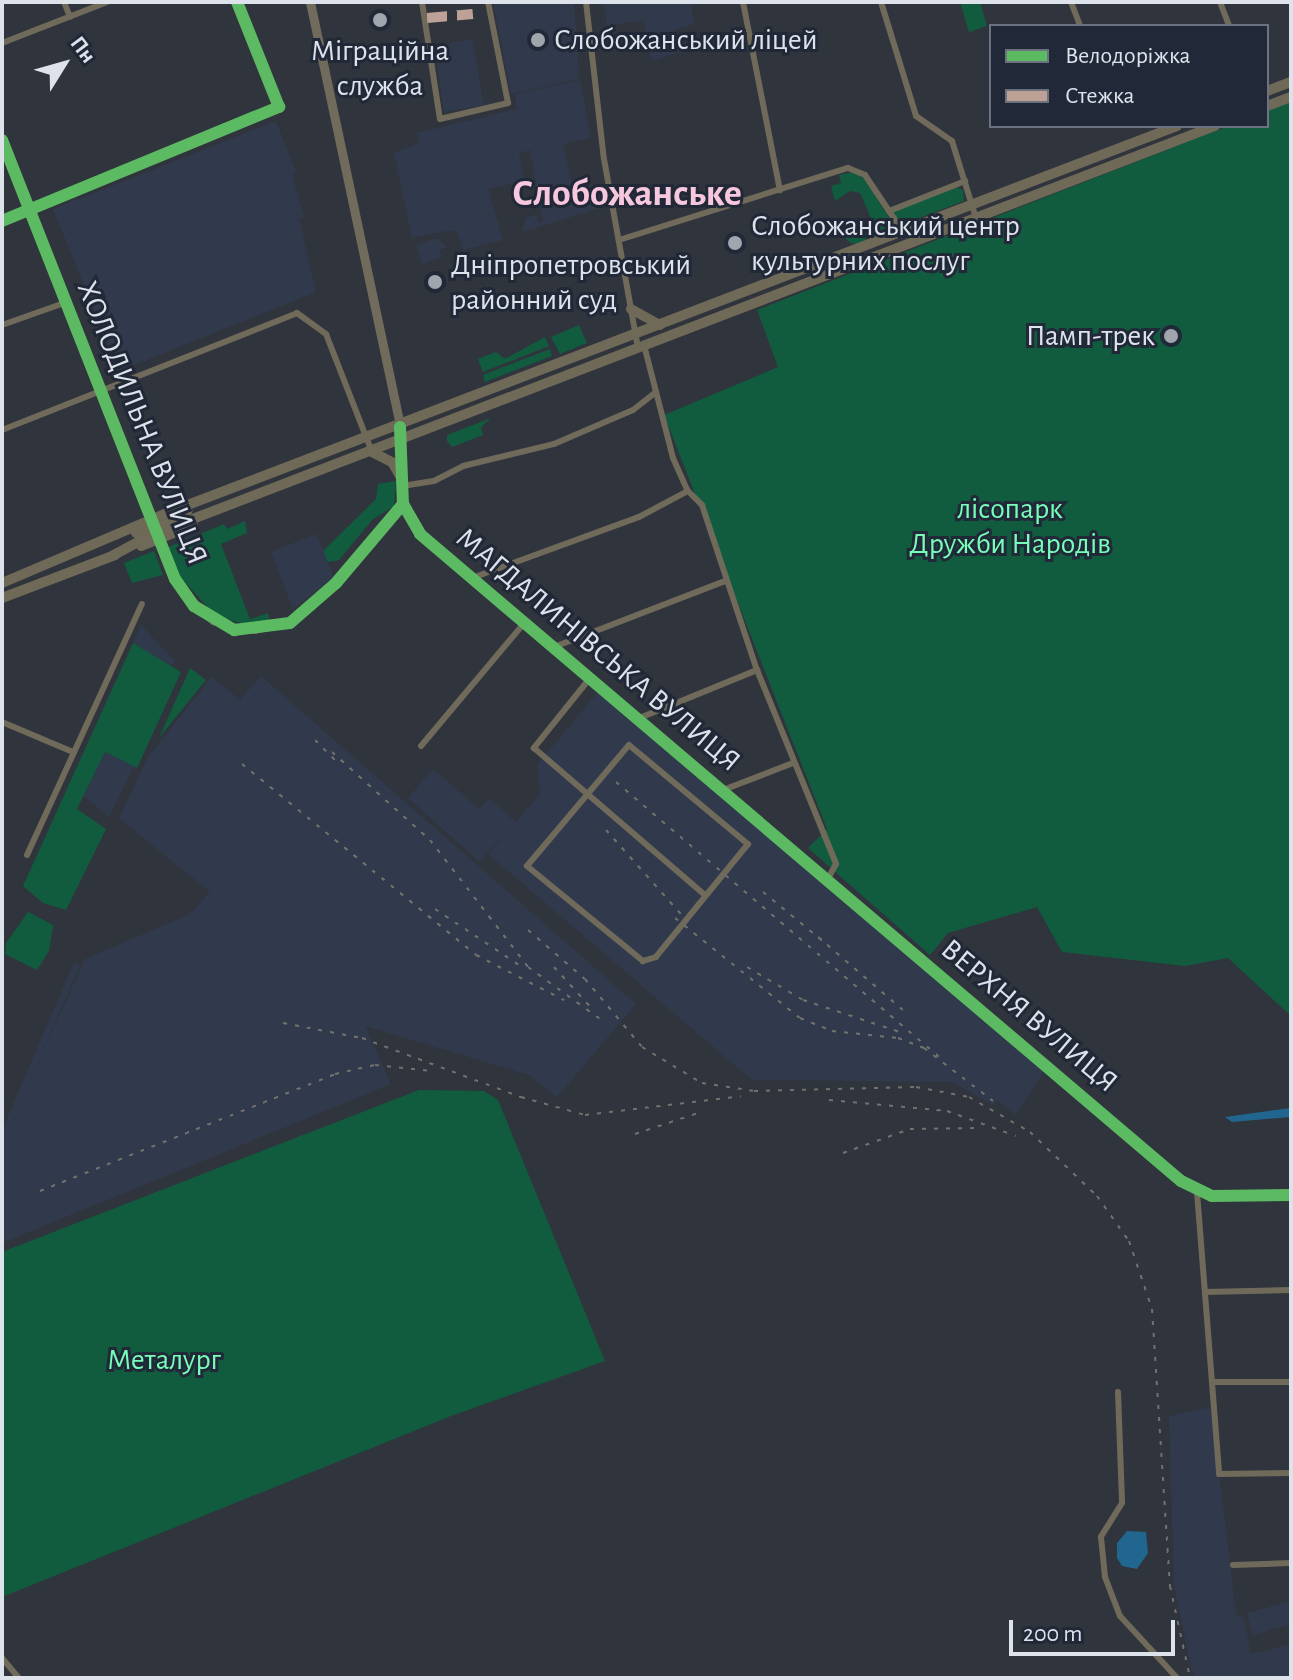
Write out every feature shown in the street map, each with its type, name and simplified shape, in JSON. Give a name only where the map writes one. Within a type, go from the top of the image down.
[{"type":"main road","points":[[310,2],[400,427]]},
{"type":"main road","points":[[1269,90],[1291,82]]},
{"type":"main road","points":[[1269,105],[1291,97]]},
{"type":"main road","points":[[2,583],[1172,128]]},
{"type":"main road","points":[[2,598],[112,556],[151,535],[205,518],[399,440],[1210,128]]},
{"type":"main road","points":[[631,309],[643,320],[662,325]]},
{"type":"main road","points":[[372,452],[392,462],[402,482]]},
{"type":"street","points":[[64,2],[70,17]]},
{"type":"street","points":[[2,43],[107,2]]},
{"type":"street","points":[[2,221],[279,107],[237,2]]},
{"type":"street","points":[[422,2],[440,119],[508,103],[488,2]]},
{"type":"street","points":[[586,2],[619,240],[636,335],[688,491],[702,505],[757,670],[836,864],[827,880]]},
{"type":"street","points":[[744,2],[780,190]]},
{"type":"street","points":[[881,2],[916,116],[949,136],[976,218]]},
{"type":"street","points":[[1071,2],[1079,24]]},
{"type":"street","points":[[1220,2],[1228,24]]},
{"type":"street","name":"ХОЛОДИЛЬНА ВУЛИЦЯ","points":[[2,140],[175,579],[189,601],[213,622],[234,630],[273,629],[316,603],[403,504]]},
{"type":"street","points":[[619,240],[858,169],[903,232]]},
{"type":"street","points":[[889,211],[965,181]]},
{"type":"street","points":[[2,325],[67,302]]},
{"type":"street","points":[[2,430],[297,313],[326,334],[372,452]]},
{"type":"street","points":[[402,482],[427,483],[463,466],[544,448],[633,410],[656,392]]},
{"type":"street","name":"МАГДАЛИНІВСЬКА ВУЛИЦЯ","points":[[400,427],[403,504],[414,528],[827,880]]},
{"type":"street","points":[[472,578],[639,517],[688,491]]},
{"type":"street","points":[[554,647],[725,581]]},
{"type":"street","points":[[27,855],[73,752],[81,744],[142,604]]},
{"type":"street","points":[[421,746],[525,622]]},
{"type":"street","points":[[637,719],[757,670]]},
{"type":"street","points":[[590,678],[533,746],[705,895]]},
{"type":"street","points":[[2,722],[73,752]]},
{"type":"street","points":[[633,745],[748,844],[656,957],[643,961],[529,870],[531,861],[589,795],[633,745]]},
{"type":"street","points":[[723,790],[793,763]]},
{"type":"street","name":"ВЕРХНЯ ВУЛИЦЯ","points":[[827,880],[1197,1192]]},
{"type":"street","points":[[1291,1195],[1197,1192],[1219,1474],[1291,1473]]},
{"type":"street","points":[[1205,1292],[1291,1290]]},
{"type":"street","points":[[1213,1382],[1291,1382]]},
{"type":"street","points":[[1118,1392],[1122,1503],[1101,1537],[1105,1577],[1120,1616],[1177,1678]]},
{"type":"street","points":[[1233,1565],[1291,1563]]},
{"type":"street","points":[[2,1658],[19,1678]]},
{"type":"shaded area","name":"Слобожанський ліцей","points":[[493,2],[574,2],[579,79],[511,94]]},
{"type":"shaded area","points":[[604,2],[691,2],[694,24],[674,30],[679,52],[652,61],[643,20],[607,26]]},
{"type":"shaded area","points":[[472,39],[484,105],[444,112],[435,46]]},
{"type":"shaded area","points":[[580,80],[591,138],[563,144],[572,184],[567,185],[568,195],[570,203],[601,195],[604,207],[522,232],[525,219],[536,214],[539,223],[543,222],[530,150],[519,153],[524,181],[488,189],[503,240],[463,250],[458,233],[451,230],[412,238],[394,153],[419,143],[417,133],[517,109],[515,94]]},
{"type":"shaded area","points":[[276,121],[296,172],[292,175],[304,217],[299,219],[316,292],[119,371],[53,209]]},
{"type":"shaded area","points":[[437,238],[447,247],[439,250],[442,257],[422,264],[416,245]]},
{"type":"shaded area","points":[[316,534],[334,577],[293,609],[271,552]]},
{"type":"shaded area","points":[[141,625],[175,661],[170,666],[133,643]]},
{"type":"shaded area","points":[[261,676],[636,1004],[557,1097],[529,1075],[365,1026],[391,1084],[2,1243],[2,1130],[74,962],[80,965],[35,1069],[85,959],[190,914],[210,892],[119,818],[148,757],[212,677],[240,700]]},
{"type":"shaded area","points":[[598,692],[1044,1071],[1016,1115],[997,1100],[992,1105],[953,1082],[752,1080],[488,854],[510,828],[479,861],[408,798],[433,769],[479,809],[489,798],[516,822],[540,794],[537,765]]},
{"type":"shaded area","points":[[105,752],[134,766],[109,817],[84,796]]},
{"type":"shaded area","points":[[1211,1407],[1236,1615],[1244,1618],[1251,1654],[1291,1644],[1291,1678],[1196,1678],[1192,1672],[1174,1585],[1169,1416]]},
{"type":"shaded area","points":[[1291,1601],[1291,1624],[1253,1635],[1247,1613]]},
{"type":"green space","points":[[960,2],[980,2],[987,26],[969,32]]},
{"type":"green space","name":"лісопарк Дружби Народів","points":[[1291,101],[1291,1016],[1228,958],[1185,966],[1062,952],[1037,907],[948,933],[930,955],[808,848],[827,829],[664,415],[778,367],[757,310],[1223,128],[1269,128],[1269,110]]},
{"type":"green space","points":[[853,172],[865,179],[896,229],[877,232],[860,193],[850,191],[835,201],[831,186],[841,183],[839,175]]},
{"type":"green space","points":[[956,187],[963,190],[964,201],[901,225],[893,212]]},
{"type":"green space","points":[[856,220],[867,227],[868,232],[861,243],[856,244],[845,237],[844,232],[851,221]]},
{"type":"green space","points":[[579,325],[587,343],[560,354],[551,337]]},
{"type":"green space","points":[[545,337],[549,346],[483,372],[478,359],[496,352],[505,359]]},
{"type":"green space","points":[[550,349],[552,356],[485,382],[483,375]]},
{"type":"green space","points":[[491,418],[481,427],[483,435],[452,447],[447,441],[447,435]]},
{"type":"green space","points":[[396,481],[394,506],[372,520],[339,560],[328,562],[323,551],[376,499],[378,484]]},
{"type":"green space","points":[[245,521],[247,533],[221,544],[250,619],[268,613],[270,625],[254,627],[216,616],[180,577],[168,547],[224,524],[227,529]]},
{"type":"green space","points":[[154,551],[163,575],[132,583],[124,563]]},
{"type":"green space","points":[[133,643],[181,672],[137,768],[105,752],[77,809],[106,829],[66,910],[43,903],[23,886]]},
{"type":"green space","points":[[190,668],[206,680],[159,738]]},
{"type":"green space","points":[[28,912],[53,925],[49,951],[37,970],[5,954],[6,943]]},
{"type":"green space","name":"Металург","points":[[419,1090],[484,1091],[498,1100],[605,1361],[451,1416],[2,1597],[2,1252]]},
{"type":"water","points":[[1291,1108],[1291,1117],[1232,1122],[1225,1117]]},
{"type":"water","points":[[1127,1531],[1146,1532],[1148,1553],[1137,1569],[1122,1566],[1117,1558],[1117,1543]]},
{"type":"railway","points":[[315,740],[338,763]]},
{"type":"railway","points":[[332,752],[430,840],[528,967],[600,1019]]},
{"type":"railway","points":[[242,764],[476,955],[564,1000]]},
{"type":"railway","points":[[616,782],[944,1061]]},
{"type":"railway","points":[[606,830],[687,921]]},
{"type":"railway","points":[[763,892],[825,943]]},
{"type":"railway","points":[[435,909],[522,967]]},
{"type":"railway","points":[[675,918],[800,1018],[832,1031],[898,1038],[924,1048],[993,1101]]},
{"type":"railway","points":[[528,930],[585,979],[642,1047],[702,1083],[754,1091],[916,1087],[969,1097],[1030,1132],[1097,1196],[1129,1241],[1152,1309],[1170,1586],[1190,1678]]},
{"type":"railway","points":[[818,937],[903,1010]]},
{"type":"railway","points":[[554,967],[594,1011]]},
{"type":"railway","points":[[747,967],[803,1000],[900,1032]]},
{"type":"railway","points":[[283,1023],[362,1038],[521,1097],[585,1115],[741,1096]]},
{"type":"railway","points":[[40,1191],[335,1074],[375,1065],[432,1071]]},
{"type":"railway","points":[[829,1100],[947,1111],[1016,1136]]},
{"type":"railway","points":[[635,1134],[698,1113]]},
{"type":"railway","points":[[843,1153],[910,1129],[977,1128]]},
{"type":"marked path","points":[[427,18],[473,14]]},
{"type":"cycle path","points":[[2,221],[279,107],[237,2]]},
{"type":"cycle path","points":[[2,140],[175,579],[194,606],[234,630],[290,623],[336,583],[403,504]]},
{"type":"cycle path","points":[[400,427],[403,504],[420,534],[1181,1181],[1212,1196],[1291,1195]]},
{"type":"place","name":"Міграційна служба","points":[[380,20]]},
{"type":"place","name":"Слобожанський ліцей","points":[[538,40]]},
{"type":"place","name":"Слобожанський центр культурних послуг","points":[[735,243]]},
{"type":"place","name":"Дніпропетровський районний суд","points":[[435,282]]},
{"type":"place","name":"Памп-трек","points":[[1171,336]]},
{"type":"district","name":"Слобожанське","points":[[627,195]]}]
